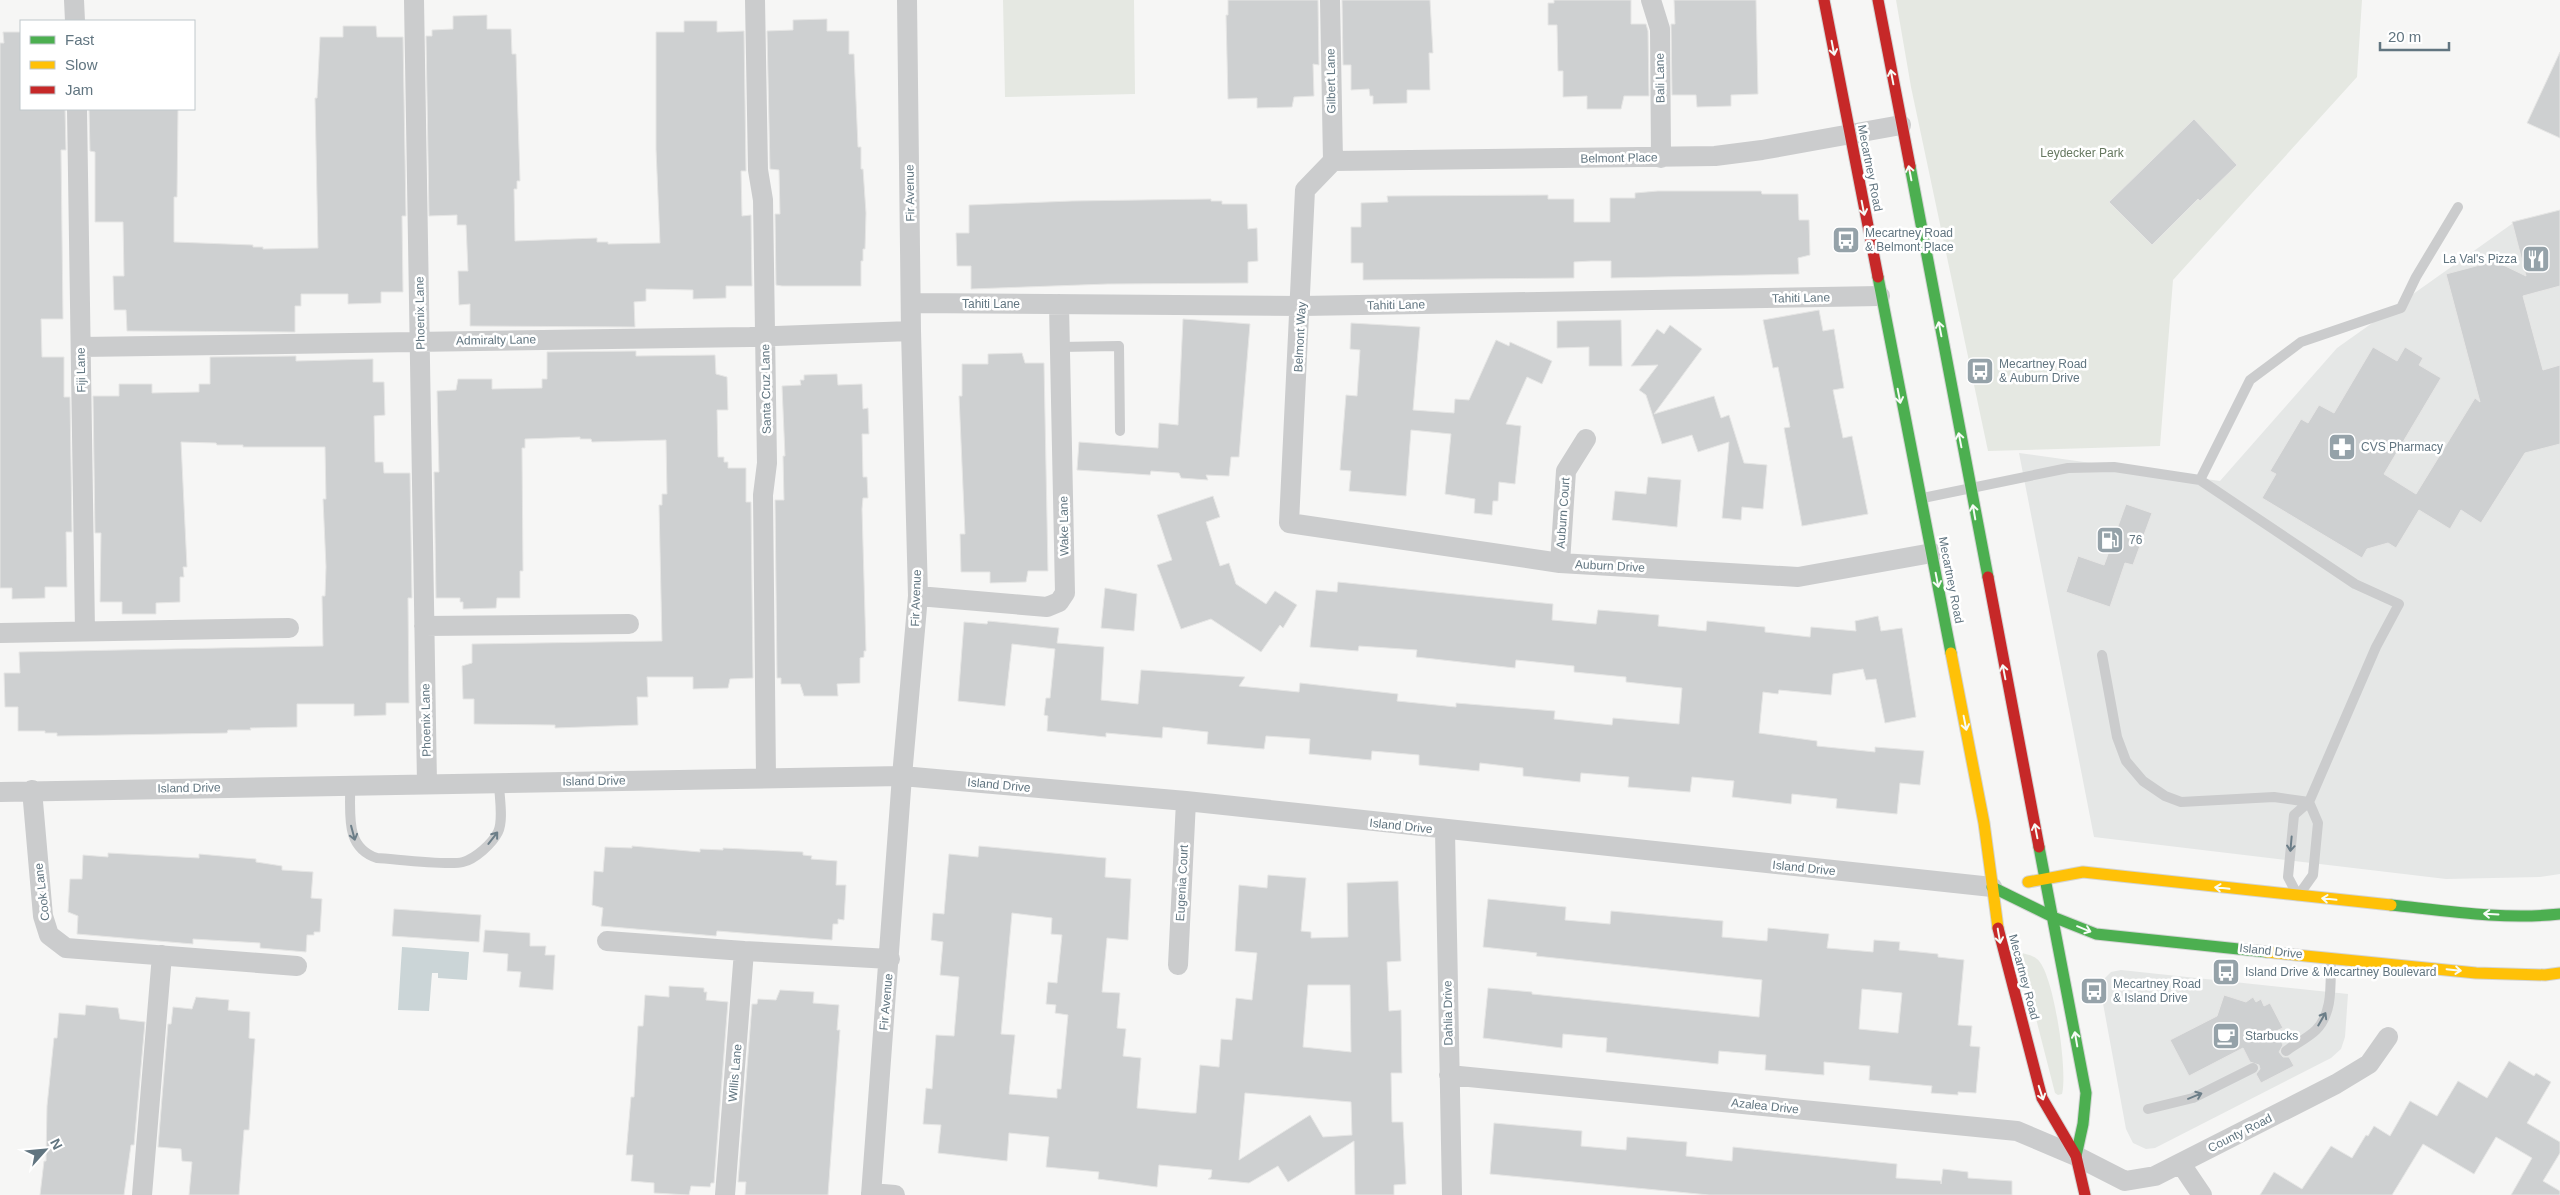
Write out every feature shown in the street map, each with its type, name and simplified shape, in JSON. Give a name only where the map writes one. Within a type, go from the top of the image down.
[{"type":"main road","name":"Mecartney Road","points":[[1824,0],[1919,498],[1932,553],[1984,823],[2007,885],[1999,939],[2042,1098],[2076,1156],[2085,1195]]},
{"type":"main road","name":"Mecartney Road","points":[[1878,0],[1969,488],[2086,1093],[2083,1124],[2076,1156]]},
{"type":"main road","name":"Island Drive","points":[[2007,885],[2083,872],[2468,913],[2540,916],[2560,914]]},
{"type":"main road","name":"Island Drive","points":[[2007,885],[2053,916],[2096,934],[2476,973],[2560,974]]},
{"type":"street","points":[[74,0],[75,20]]},
{"type":"street","name":"Phoenix Lane","points":[[414,0],[427,784]]},
{"type":"street","name":"Santa Cruz Lane","points":[[755,0],[758,170],[763,200],[767,463],[763,495],[766,778]]},
{"type":"street","name":"Fir Avenue","points":[[871,1194],[890,960],[902,776],[918,596],[911,331],[907,0]]},
{"type":"street","name":"Gilbert Lane","points":[[1330,0],[1333,161]]},
{"type":"street","name":"Bali Lane","points":[[1651,0],[1660,29],[1661,158]]},
{"type":"street","name":"Fiji Lane","points":[[77,110],[85,631]]},
{"type":"street","name":"Belmont Place","points":[[1333,161],[1661,158],[1724,155],[1901,125]]},
{"type":"street","name":"Belmont Way","points":[[1289,524],[1302,306],[1306,190],[1333,161]]},
{"type":"street","name":"Tahiti Lane","points":[[912,303],[1302,306],[1880,296]]},
{"type":"street","name":"Wake Lane","points":[[918,596],[1047,607],[1059,602],[1065,593],[1059,304]]},
{"type":"street","name":"Admiralty Lane","points":[[81,347],[420,340],[765,336],[911,331]]},
{"type":"street","name":"Auburn Court","points":[[1560,563],[1566,471],[1586,439]]},
{"type":"street","name":"Auburn Drive","points":[[1289,524],[1560,563],[1798,576],[1932,553]]},
{"type":"street","points":[[424,626],[629,624]]},
{"type":"street","points":[[0,633],[289,628]]},
{"type":"street","name":"Island Drive","points":[[0,792],[902,776],[1186,802],[1445,831],[2007,885]]},
{"type":"street","name":"Cook Lane","points":[[32,790],[43,916],[49,935],[66,948],[297,966]]},
{"type":"street","name":"Eugenia Court","points":[[1178,965],[1186,802]]},
{"type":"street","name":"Dahlia Drive","points":[[1445,831],[1452,1195]]},
{"type":"street","points":[[607,941],[890,960]]},
{"type":"street","name":"Willis Lane","points":[[725,1195],[744,950]]},
{"type":"street","points":[[142,1195],[162,955]]},
{"type":"street","name":"County Road","points":[[2076,1156],[2125,1181],[2155,1176],[2336,1084],[2369,1064],[2388,1036]]},
{"type":"street","name":"Azalea Drive","points":[[1449,1075],[2017,1131],[2076,1156]]},
{"type":"street","points":[[2181,1164],[2202,1195]]},
{"type":"street","points":[[871,1194],[895,1195]]},
{"type":"lane","points":[[2200,480],[2250,380],[2301,342],[2401,308],[2416,277],[2458,207]]},
{"type":"lane","points":[[1060,347],[1119,346],[1120,431]]},
{"type":"lane","points":[[1919,498],[2068,468],[2114,467],[2200,480],[2354,584],[2399,604],[2376,647],[2309,802],[2294,815],[2288,877],[2298,896],[2313,875],[2318,823],[2309,802]]},
{"type":"lane","points":[[2102,655],[2117,737],[2126,761],[2143,781],[2165,796],[2181,802],[2274,797],[2309,802]]},
{"type":"lane","points":[[350,785],[352,834],[356,843],[365,854],[377,858],[456,863],[471,858],[486,847],[498,832],[500,822],[499,782]]},
{"type":"lane","points":[[2286,1051],[2315,1030],[2326,1015],[2330,999],[2331,957]]},
{"type":"lane","points":[[2148,1109],[2193,1098],[2253,1068]]},
{"type":"shaded area","points":[[2560,210],[2560,874],[2540,877],[2446,879],[2094,837],[2019,453],[2220,481],[2337,348],[2516,221]]},
{"type":"shaded area","points":[[402,947],[469,952],[467,980],[438,978],[438,973],[432,973],[429,1011],[398,1010]]},
{"type":"shaded area","points":[[2121,970],[2348,994],[2345,1037],[2341,1049],[2331,1058],[2155,1148],[2146,1149],[2133,1143],[2126,1129],[2100,987],[2103,980],[2111,972]]},
{"type":"green space","points":[[1003,0],[1134,0],[1135,94],[1005,97]]},
{"type":"green space","name":"Leydecker Park","points":[[1896,0],[2362,0],[2357,77],[2173,280],[2160,446],[1988,451],[1911,87]]},
{"type":"green space","points":[[2019,952],[2037,959],[2049,983],[2061,1045],[2063,1066],[2062,1094],[2058,1095],[2055,1093]]},
{"type":"building","points":[[1228,0],[1318,0],[1319,65],[1313,64],[1314,96],[1294,97],[1292,107],[1257,108],[1257,98],[1228,99],[1226,15],[1228,15]]},
{"type":"building","points":[[1342,0],[1430,0],[1433,53],[1429,53],[1430,90],[1407,90],[1407,103],[1373,104],[1373,96],[1370,96],[1369,89],[1351,90],[1351,65],[1343,65]]},
{"type":"building","points":[[1554,0],[1631,0],[1631,24],[1646,24],[1648,31],[1649,96],[1624,96],[1621,109],[1587,109],[1587,96],[1563,97],[1563,71],[1558,71],[1557,25],[1548,25],[1548,3],[1554,3]]},
{"type":"building","points":[[1674,0],[1756,0],[1758,94],[1731,95],[1731,106],[1697,107],[1696,95],[1672,95],[1671,24],[1675,24]]},
{"type":"building","points":[[487,15],[487,29],[511,29],[512,54],[516,54],[520,181],[517,181],[517,189],[514,189],[515,241],[597,238],[597,242],[608,242],[608,244],[660,243],[656,149],[656,32],[684,32],[684,21],[717,21],[717,32],[744,31],[746,171],[741,171],[742,216],[751,215],[752,286],[726,286],[726,298],[693,299],[693,290],[646,289],[646,301],[634,302],[635,327],[470,326],[470,304],[459,305],[458,271],[468,271],[466,225],[457,225],[457,215],[429,216],[426,36],[432,36],[432,30],[453,29],[453,16]]},
{"type":"building","points":[[827,19],[827,31],[849,31],[849,54],[854,54],[858,147],[861,147],[861,169],[863,169],[866,213],[865,249],[863,249],[863,261],[861,261],[861,286],[776,285],[775,214],[780,214],[779,170],[770,169],[767,31],[793,30],[793,20]]},
{"type":"building","points":[[343,26],[376,26],[377,37],[403,37],[406,216],[402,216],[403,292],[381,292],[381,303],[348,304],[348,294],[301,294],[301,306],[295,306],[295,332],[127,331],[126,310],[114,310],[113,276],[124,276],[123,222],[95,222],[95,152],[90,151],[89,110],[178,110],[177,197],[174,197],[174,242],[253,245],[253,247],[263,247],[263,249],[318,248],[315,98],[317,98],[320,37],[343,37]]},
{"type":"building","points":[[3,32],[20,32],[20,110],[65,110],[66,150],[61,150],[63,319],[41,319],[42,357],[64,357],[64,397],[70,397],[72,532],[66,532],[67,587],[45,587],[45,598],[12,599],[12,588],[0,588],[0,43],[4,43]]},
{"type":"building","points":[[2560,52],[2560,138],[2527,123]]},
{"type":"building","points":[[2194,119],[2237,165],[2200,201],[2198,199],[2152,245],[2109,202]]},
{"type":"building","points":[[1658,191],[1761,191],[1762,194],[1798,194],[1799,220],[1809,220],[1810,255],[1798,258],[1799,274],[1611,278],[1611,261],[1574,262],[1574,278],[1363,280],[1363,263],[1351,263],[1351,227],[1361,227],[1361,203],[1388,202],[1387,196],[1548,195],[1548,199],[1574,199],[1574,222],[1610,222],[1610,198],[1635,198],[1635,193]]},
{"type":"building","points":[[1211,199],[1211,201],[1222,201],[1222,204],[1247,204],[1248,229],[1257,228],[1258,261],[1248,262],[1248,283],[1108,284],[971,289],[971,266],[957,266],[956,233],[969,233],[969,205]]},
{"type":"building","points":[[2560,210],[2560,286],[2523,296],[2543,370],[2560,365],[2560,444],[2525,453],[2481,523],[2461,510],[2450,529],[2419,510],[2396,548],[2388,543],[2367,549],[2362,558],[2262,498],[2276,474],[2270,471],[2301,419],[2308,423],[2319,405],[2334,413],[2373,347],[2397,361],[2405,347],[2423,358],[2419,365],[2441,378],[2384,474],[2416,494],[2475,398],[2480,402],[2446,274],[2495,261],[2526,276],[2512,222]]},
{"type":"building","points":[[1819,310],[1823,331],[1834,329],[1844,388],[1833,390],[1843,438],[1852,436],[1868,514],[1802,526],[1784,428],[1790,427],[1778,367],[1773,368],[1763,320]]},
{"type":"building","points":[[1183,319],[1250,324],[1239,457],[1231,457],[1229,476],[1206,475],[1208,480],[1181,478],[1179,473],[1151,471],[1150,475],[1077,470],[1079,442],[1158,448],[1159,423],[1178,425]]},
{"type":"building","points":[[1621,320],[1622,366],[1589,366],[1589,347],[1557,348],[1557,321]]},
{"type":"building","points":[[1351,323],[1420,327],[1413,410],[1454,413],[1455,399],[1469,400],[1496,340],[1509,346],[1510,342],[1552,361],[1542,384],[1527,377],[1506,424],[1521,426],[1515,484],[1499,482],[1498,501],[1493,501],[1492,515],[1474,513],[1475,499],[1445,494],[1451,434],[1411,430],[1406,496],[1349,491],[1351,471],[1340,470],[1346,395],[1357,396],[1360,350],[1350,349]]},
{"type":"building","points":[[1670,325],[1702,349],[1654,414],[1714,396],[1721,418],[1729,415],[1744,463],[1767,465],[1763,509],[1742,507],[1741,520],[1722,518],[1729,442],[1698,452],[1692,435],[1662,444],[1646,395],[1639,390],[1658,365],[1631,366],[1657,329],[1664,334]]},
{"type":"building","points":[[636,351],[636,356],[715,355],[716,374],[727,377],[728,410],[717,410],[718,457],[724,457],[724,462],[728,462],[728,468],[746,468],[746,502],[751,502],[753,678],[730,679],[728,688],[693,689],[693,677],[647,677],[648,697],[637,697],[638,725],[555,728],[555,725],[474,724],[474,699],[463,699],[462,666],[472,663],[472,644],[662,641],[659,505],[662,505],[662,494],[667,494],[666,440],[592,442],[591,439],[580,439],[580,437],[525,439],[525,448],[522,448],[523,571],[520,571],[520,598],[497,598],[496,608],[463,609],[463,602],[460,602],[460,598],[436,598],[434,472],[439,472],[437,391],[456,390],[458,379],[492,379],[492,389],[542,388],[542,379],[547,379],[547,352]]},
{"type":"building","points":[[1022,353],[1025,363],[1044,363],[1048,571],[1028,571],[1026,582],[990,583],[990,572],[961,572],[960,534],[965,534],[959,396],[962,396],[962,364],[988,364],[988,354]]},
{"type":"building","points":[[296,356],[296,361],[373,359],[373,382],[384,382],[385,415],[374,416],[375,462],[383,462],[384,473],[410,473],[412,598],[408,598],[409,703],[386,703],[386,715],[354,716],[354,704],[297,704],[297,727],[250,728],[251,730],[228,730],[227,733],[57,736],[57,733],[45,733],[45,731],[18,731],[18,707],[5,707],[4,673],[20,673],[19,652],[323,646],[322,596],[325,596],[326,567],[323,499],[326,499],[325,447],[243,447],[243,445],[181,442],[187,567],[183,567],[184,577],[180,577],[180,602],[156,603],[156,614],[122,614],[122,602],[100,602],[101,533],[95,533],[93,396],[119,396],[119,384],[152,384],[152,393],[199,392],[199,384],[210,384],[210,357]]},
{"type":"building","points":[[837,374],[838,385],[862,384],[863,409],[868,408],[869,434],[862,434],[863,477],[867,477],[868,498],[863,498],[862,509],[866,651],[864,651],[864,657],[860,658],[860,683],[837,684],[838,696],[804,696],[800,684],[781,684],[781,678],[777,678],[775,500],[784,500],[783,456],[785,456],[782,386],[801,385],[800,380],[804,380],[804,375]]},
{"type":"building","points":[[1648,477],[1681,480],[1677,527],[1612,520],[1615,491],[1646,494]]},
{"type":"building","points":[[1213,496],[1220,517],[1206,522],[1220,566],[1229,563],[1236,584],[1266,604],[1275,591],[1297,605],[1283,628],[1280,625],[1261,652],[1211,619],[1181,629],[1157,565],[1172,560],[1157,515]]},
{"type":"building","points":[[2126,504],[2152,513],[2133,565],[2125,563],[2110,607],[2066,592],[2078,556],[2104,565]]},
{"type":"building","points":[[1338,582],[1553,604],[1552,620],[1596,624],[1598,610],[1659,615],[1658,626],[1706,631],[1707,621],[1765,627],[1765,632],[1810,637],[1811,627],[1856,631],[1855,621],[1878,616],[1881,631],[1902,628],[1916,717],[1885,723],[1876,679],[1866,680],[1863,669],[1833,674],[1831,695],[1779,690],[1778,694],[1763,692],[1759,733],[1817,741],[1817,746],[1875,752],[1875,747],[1924,751],[1920,785],[1900,783],[1897,814],[1836,808],[1837,799],[1792,794],[1791,804],[1732,797],[1734,781],[1692,777],[1690,792],[1628,787],[1629,777],[1581,773],[1580,782],[1523,776],[1523,768],[1480,763],[1479,771],[1419,765],[1419,755],[1372,751],[1371,760],[1309,754],[1310,739],[1266,736],[1264,749],[1207,744],[1208,732],[1163,727],[1162,738],[1106,733],[1106,737],[1047,731],[1048,716],[1044,715],[1046,698],[1050,698],[1055,649],[1012,644],[1005,706],[958,701],[964,622],[987,624],[988,621],[1059,628],[1057,643],[1104,647],[1101,700],[1138,704],[1141,670],[1245,677],[1239,686],[1299,692],[1300,683],[1398,694],[1397,701],[1456,707],[1456,703],[1555,711],[1554,719],[1612,725],[1613,718],[1679,724],[1682,688],[1626,682],[1626,677],[1574,672],[1574,666],[1516,660],[1515,668],[1416,657],[1417,650],[1359,646],[1358,651],[1310,647],[1316,590],[1337,592]]},
{"type":"building","points":[[1105,588],[1137,594],[1134,631],[1101,628]]},
{"type":"building","points":[[632,846],[700,852],[700,849],[723,850],[723,848],[803,852],[803,855],[812,856],[811,859],[837,861],[836,885],[846,885],[844,920],[838,919],[838,924],[833,924],[832,940],[717,931],[716,936],[601,926],[603,908],[592,905],[594,871],[603,872],[605,847],[632,848]]},
{"type":"building","points":[[979,846],[1106,858],[1105,877],[1131,879],[1128,940],[1107,938],[1102,992],[1120,993],[1117,1028],[1126,1029],[1123,1056],[1141,1058],[1137,1108],[1190,1113],[1196,1113],[1200,1065],[1219,1067],[1221,1039],[1232,1040],[1236,998],[1252,1000],[1257,953],[1235,951],[1239,885],[1267,888],[1268,875],[1306,878],[1301,931],[1311,932],[1311,938],[1348,937],[1347,883],[1398,881],[1401,961],[1387,962],[1389,1011],[1401,1010],[1402,1073],[1391,1073],[1392,1122],[1403,1122],[1406,1184],[1394,1185],[1394,1195],[1355,1195],[1354,1141],[1288,1182],[1278,1166],[1249,1183],[1208,1179],[1211,1177],[1212,1170],[1159,1165],[1157,1187],[1098,1179],[1099,1172],[1046,1167],[1049,1137],[1009,1133],[1007,1161],[938,1153],[941,1125],[923,1124],[926,1088],[932,1089],[936,1035],[954,1036],[959,977],[940,975],[943,942],[931,940],[933,913],[944,914],[949,854],[978,857]],"holes":[[[1012,913],[1052,918],[1051,934],[1062,935],[1057,983],[1048,982],[1046,1004],[1056,1005],[1055,1013],[1068,1015],[1061,1089],[1057,1089],[1057,1098],[1009,1094],[1015,1035],[1001,1034]],[[1308,985],[1350,985],[1351,1052],[1303,1047]],[[1245,1093],[1351,1102],[1352,1135],[1323,1137],[1310,1115],[1239,1160]]]},
{"type":"building","points":[[108,853],[199,858],[199,854],[256,859],[256,862],[282,866],[282,870],[313,872],[311,898],[322,899],[320,932],[314,932],[314,935],[307,935],[306,952],[260,948],[260,943],[193,939],[193,944],[77,934],[78,916],[68,912],[70,879],[82,879],[83,855],[108,857]]},
{"type":"building","points":[[1488,899],[1566,907],[1565,920],[1610,924],[1611,911],[1723,921],[1722,937],[1767,941],[1768,928],[1829,934],[1827,948],[1873,952],[1874,940],[1900,942],[1899,950],[1938,954],[1938,957],[1964,960],[1958,1025],[1972,1026],[1970,1046],[1980,1047],[1976,1093],[1958,1092],[1958,1095],[1931,1093],[1932,1086],[1869,1080],[1870,1066],[1824,1062],[1824,1075],[1765,1070],[1766,1055],[1719,1051],[1718,1064],[1606,1052],[1607,1038],[1563,1034],[1562,1048],[1483,1038],[1488,988],[1759,1017],[1762,980],[1536,956],[1537,953],[1483,947]],"holes":[[[1862,989],[1902,993],[1898,1033],[1859,1029]]]},
{"type":"building","points":[[394,909],[481,915],[479,942],[392,936]]},
{"type":"building","points":[[485,930],[530,933],[530,946],[546,946],[545,955],[555,955],[553,990],[519,987],[521,972],[507,971],[508,954],[483,952]]},
{"type":"building","points":[[669,986],[704,988],[704,992],[707,992],[706,1000],[728,1002],[714,1183],[711,1183],[710,1187],[691,1186],[689,1195],[654,1193],[654,1183],[631,1181],[633,1155],[626,1155],[631,1097],[634,1097],[638,1026],[643,1026],[645,995],[669,997]]},
{"type":"building","points":[[780,990],[814,992],[813,1003],[839,1005],[837,1030],[840,1030],[828,1195],[745,1195],[746,1182],[738,1182],[752,1004],[757,1004],[758,999],[776,1000]]},
{"type":"building","points":[[2224,995],[2246,1002],[2253,997],[2256,1002],[2261,999],[2264,1006],[2270,1003],[2283,1028],[2276,1031],[2283,1045],[2279,1052],[2283,1057],[2289,1057],[2294,1066],[2261,1083],[2256,1074],[2260,1069],[2259,1065],[2250,1062],[2243,1048],[2189,1076],[2170,1040],[2217,1016]]},
{"type":"building","points":[[196,997],[229,1000],[228,1010],[250,1012],[249,1038],[255,1039],[249,1130],[244,1130],[239,1195],[189,1195],[192,1162],[182,1161],[181,1149],[158,1147],[168,1024],[171,1024],[173,1007],[192,1009]]},
{"type":"building","points":[[86,1005],[118,1008],[120,1019],[145,1022],[134,1145],[131,1145],[124,1195],[40,1195],[44,1161],[46,1161],[47,1106],[54,1038],[57,1038],[59,1013],[85,1015]]},
{"type":"building","points":[[2509,1061],[2534,1076],[2536,1073],[2551,1082],[2527,1123],[2560,1142],[2560,1153],[2543,1181],[2560,1191],[2560,1195],[2511,1195],[2532,1158],[2496,1137],[2474,1174],[2423,1144],[2392,1195],[2260,1195],[2274,1172],[2302,1189],[2331,1146],[2352,1158],[2374,1126],[2390,1136],[2410,1101],[2437,1116],[2458,1081],[2487,1098]]},
{"type":"building","points":[[1494,1123],[1582,1131],[1581,1146],[1626,1150],[1627,1137],[1687,1142],[1686,1156],[1732,1161],[1733,1147],[1897,1164],[1896,1178],[1941,1181],[1941,1184],[1943,1169],[1968,1172],[1968,1178],[2012,1181],[2012,1195],[1709,1195],[1490,1174]]},
{"type":"traffic: fast","points":[[1910,166],[1988,577]]},
{"type":"traffic: fast","points":[[1878,277],[1951,653]]},
{"type":"traffic: fast","points":[[2039,847],[2086,1093],[2083,1124],[2076,1156]]},
{"type":"traffic: fast","points":[[1992,887],[2053,917],[2096,934],[2267,952]]},
{"type":"traffic: fast","points":[[2391,905],[2497,915],[2539,916],[2560,914]]},
{"type":"traffic: slow","points":[[1951,653],[1984,823],[1998,928]]},
{"type":"traffic: slow","points":[[2028,882],[2083,872],[2391,905]]},
{"type":"traffic: slow","points":[[2267,952],[2476,973],[2545,975],[2560,973]]},
{"type":"traffic: jam","points":[[1824,0],[1878,277]]},
{"type":"traffic: jam","points":[[1878,0],[1910,166]]},
{"type":"traffic: jam","points":[[1988,577],[2039,847]]},
{"type":"traffic: jam","points":[[1998,928],[2042,1098],[2076,1156],[2085,1195]]},
{"type":"place","name":"Mecartney Road & Belmont Place","points":[[1846,240]]},
{"type":"place","name":"La Val's Pizza","points":[[2536,259]]},
{"type":"place","name":"Mecartney Road & Auburn Drive","points":[[1980,371]]},
{"type":"place","name":"CVS Pharmacy","points":[[2342,447]]},
{"type":"place","name":"76","points":[[2110,540]]},
{"type":"place","name":"Island Drive & Mecartney Boulevard","points":[[2226,972]]},
{"type":"place","name":"Mecartney Road & Island Drive","points":[[2094,991]]},
{"type":"place","name":"Starbucks","points":[[2226,1036]]}]
